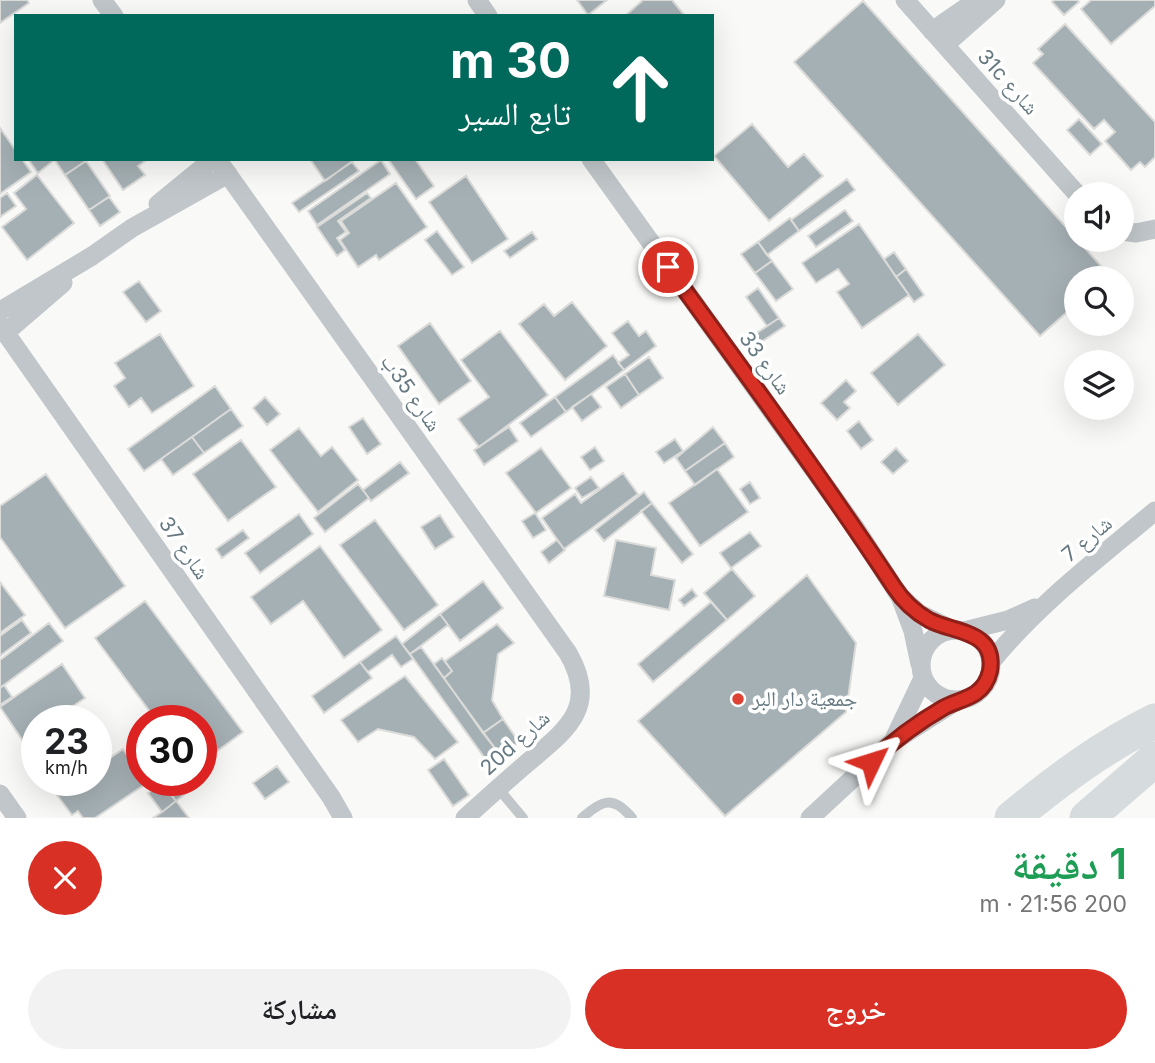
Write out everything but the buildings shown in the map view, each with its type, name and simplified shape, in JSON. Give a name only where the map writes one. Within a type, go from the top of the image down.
[{"type":"highway","points":[[1012,818],[1066,774],[1097,753],[1155,721]]},
{"type":"highway","points":[[1087,818],[1155,759]]},
{"type":"street","name":"31c شارع","points":[[905,0],[1066,182]]},
{"type":"street","points":[[939,38],[977,0]]},
{"type":"street","points":[[939,38],[996,0]]},
{"type":"street","name":"شارع 33","points":[[592,161],[854,526],[899,595],[913,631],[922,673]]},
{"type":"street","points":[[0,311],[92,256],[132,228],[153,208],[219,164]]},
{"type":"street","name":"شارع 35ب","points":[[219,164],[568,653]]},
{"type":"street","points":[[1134,233],[1155,229]]},
{"type":"street","points":[[3,329],[73,275],[92,256]]},
{"type":"street","name":"شارع 37","points":[[3,329],[331,797],[343,818]]},
{"type":"street","name":"شارع 7","points":[[990,662],[1048,601],[1155,511]]},
{"type":"street","name":"شارع 33","points":[[899,595],[918,613],[959,630]]},
{"type":"street","name":"شارع 7","points":[[959,630],[1008,620],[1048,601]]},
{"type":"street","points":[[810,818],[891,743],[958,699],[969,697],[986,683],[990,662],[988,651],[982,642],[959,630],[942,632],[926,646],[922,673],[891,743]]},
{"type":"street","name":"20d شارع","points":[[465,818],[566,730],[574,718],[580,684],[578,673],[568,653]]},
{"type":"street","points":[[922,673],[937,694],[958,699]]},
{"type":"street","points":[[0,794],[17,818]]},
{"type":"street","name":"شارع 37","points":[[331,797],[353,818]]},
{"type":"lane","points":[[498,788],[523,818]]},
{"type":"lane","points":[[582,818],[596,805],[607,802],[623,807],[632,818]]},
{"type":"place","name":"جمعية دار البر","points":[[738,699]]},
{"type":"route","points":[[668,267],[854,526],[899,595],[929,620],[974,635],[988,651],[990,673],[986,683],[978,691],[969,697],[958,699],[924,720],[891,743],[871,762]]}]
